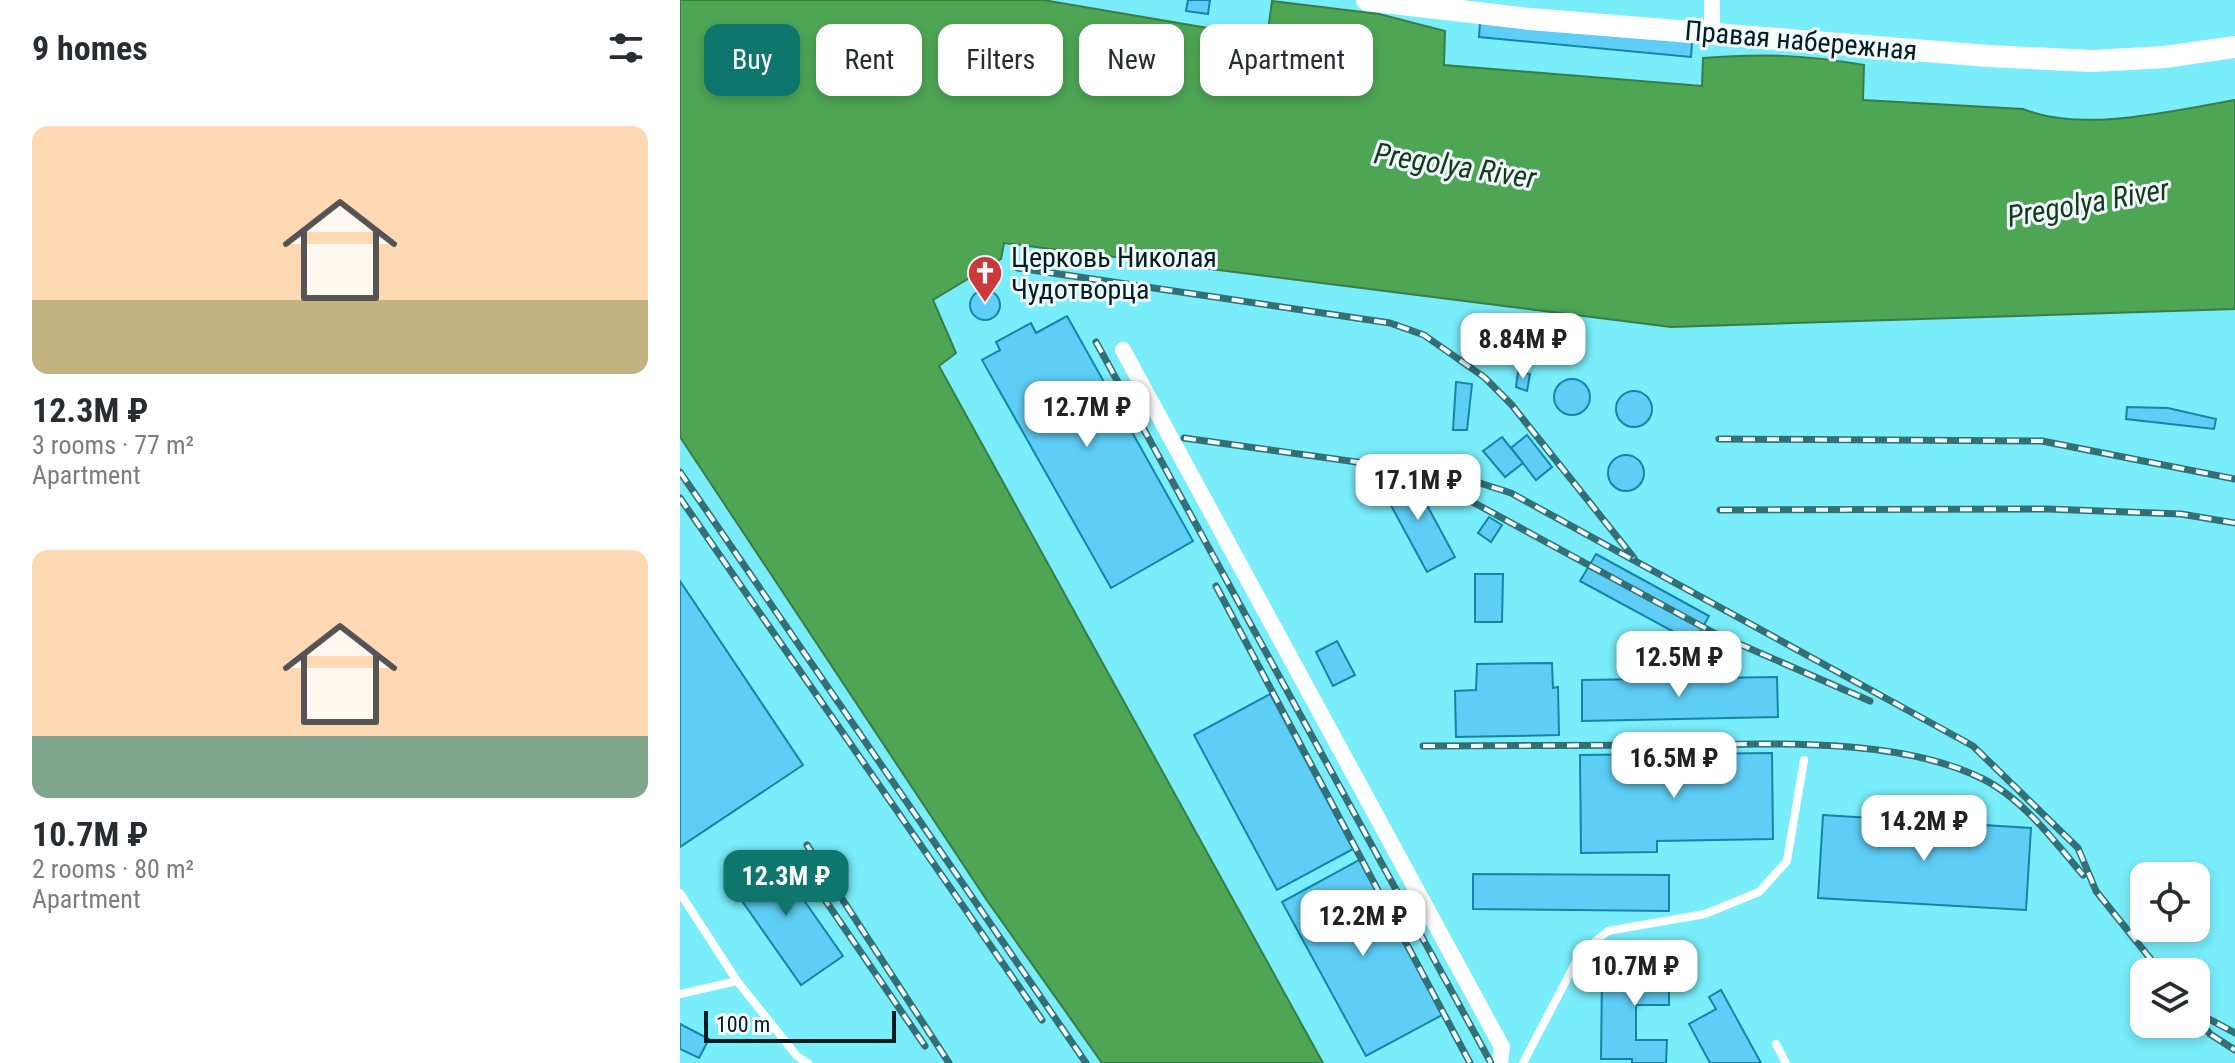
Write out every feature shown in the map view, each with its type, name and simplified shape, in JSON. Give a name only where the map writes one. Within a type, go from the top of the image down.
[{"type":"main road","name":"Правая набережная","points":[[1367,0],[1988,56],[2092,61],[2165,57],[2235,47]]},
{"type":"street","points":[[1712,0],[1712,31]]},
{"type":"street","points":[[1123,350],[1502,1047],[1502,1062]]},
{"type":"lane","points":[[1706,0],[1712,0]]},
{"type":"lane","points":[[1523,1063],[1580,954],[1608,931],[1705,914],[1759,892],[1787,861],[1804,760]]},
{"type":"lane","points":[[680,893],[737,981],[797,1056],[808,1063]]},
{"type":"lane","points":[[680,994],[737,981]]},
{"type":"lane","points":[[1776,1044],[1786,1063]]},
{"type":"water","name":"Pregolya River","points":[[680,0],[1043,0],[1200,27],[1200,96],[1373,96],[1373,24],[1269,24],[1272,1],[1379,14],[1445,31],[1444,65],[1702,86],[1703,58],[1803,57],[1864,65],[1863,100],[2023,109],[2073,119],[2128,118],[2235,100],[2235,309],[1671,327],[1004,243],[1001,259],[933,300],[956,353],[939,366],[1323,1063],[1102,1063],[986,899],[680,437]]},
{"type":"building","points":[[1188,0],[1210,0],[1208,14],[1186,11]]},
{"type":"building","points":[[1480,22],[1692,42],[1691,57],[1479,37]]},
{"type":"building","name":"Церковь Николая Чудотворца","points":[[985,290],[996,294],[1000,305],[996,316],[985,320],[974,316],[970,305],[974,294]]},
{"type":"building","points":[[1067,316],[1193,541],[1111,588],[982,360],[1000,350],[996,342],[1031,323],[1036,333]]},
{"type":"building","points":[[1518,372],[1530,374],[1527,391],[1516,387]]},
{"type":"building","points":[[1572,379],[1584,385],[1590,397],[1584,409],[1572,415],[1560,409],[1554,397],[1560,385]]},
{"type":"building","points":[[1456,382],[1472,384],[1467,430],[1453,430]]},
{"type":"building","points":[[1634,391],[1647,396],[1652,409],[1647,422],[1634,427],[1621,422],[1616,409],[1621,396]]},
{"type":"building","points":[[2127,407],[2168,408],[2216,419],[2214,429],[2126,419]]},
{"type":"building","points":[[1527,435],[1552,467],[1536,480],[1511,448]]},
{"type":"building","points":[[1502,437],[1523,463],[1505,477],[1483,451]]},
{"type":"building","points":[[1626,455],[1639,460],[1644,473],[1639,486],[1626,491],[1613,486],[1608,473],[1613,460]]},
{"type":"building","points":[[1409,472],[1455,557],[1427,572],[1381,487]]},
{"type":"building","points":[[1489,517],[1502,525],[1491,542],[1478,533]]},
{"type":"building","points":[[1596,554],[1709,616],[1694,643],[1580,581]]},
{"type":"building","points":[[1475,574],[1503,574],[1502,622],[1475,622]]},
{"type":"building","points":[[680,581],[803,765],[680,847]]},
{"type":"building","points":[[1337,641],[1355,675],[1333,686],[1316,652]]},
{"type":"building","points":[[1552,663],[1553,688],[1558,687],[1559,735],[1456,737],[1455,691],[1476,690],[1477,664]]},
{"type":"building","points":[[1777,677],[1778,717],[1582,721],[1582,680]]},
{"type":"building","points":[[1270,694],[1353,849],[1277,890],[1194,735]]},
{"type":"building","points":[[1772,753],[1773,839],[1657,841],[1657,852],[1581,853],[1580,755]]},
{"type":"building","points":[[1823,815],[2031,828],[2026,910],[1818,898]]},
{"type":"building","points":[[770,852],[843,956],[801,985],[728,881]]},
{"type":"building","points":[[1359,860],[1444,1014],[1366,1056],[1282,902]]},
{"type":"building","points":[[1473,874],[1669,875],[1669,911],[1473,909]]},
{"type":"building","points":[[1636,946],[1669,947],[1669,1005],[1636,1005],[1636,1040],[1667,1040],[1666,1063],[1601,1059],[1602,977],[1627,977],[1627,984],[1636,984]]},
{"type":"building","points":[[1721,990],[1761,1063],[1710,1063],[1689,1024],[1716,1009],[1709,997]]},
{"type":"building","points":[[680,1024],[709,1039],[699,1058],[680,1049]]},
{"type":"railway","points":[[1018,268],[1390,323],[1424,335],[1484,377],[1511,404],[1634,558]]},
{"type":"railway","points":[[1096,342],[1491,1063]]},
{"type":"railway","points":[[1184,438],[1458,476],[1511,493],[1973,746],[2078,848],[2096,891],[2150,958]]},
{"type":"railway","points":[[1719,439],[2042,441],[2235,479]]},
{"type":"railway","points":[[680,472],[1086,1063]]},
{"type":"railway","points":[[1421,474],[1714,633],[1870,701]]},
{"type":"railway","points":[[680,498],[1042,1020]]},
{"type":"railway","points":[[1720,510],[2047,509],[2181,514],[2235,523]]},
{"type":"railway","points":[[1216,586],[1470,1063]]},
{"type":"railway","points":[[1423,746],[1793,744],[1913,756],[1950,765],[1997,787],[2038,822],[2083,875]]},
{"type":"railway","points":[[807,845],[949,1063]]},
{"type":"railway","points":[[795,856],[925,1046]]},
{"type":"railway","points":[[2210,1020],[2235,1033]]},
{"type":"railway","points":[[2210,1034],[2235,1050]]},
{"type":"place","name":"Церковь Николая Чудотворца","points":[[985,304]]}]
